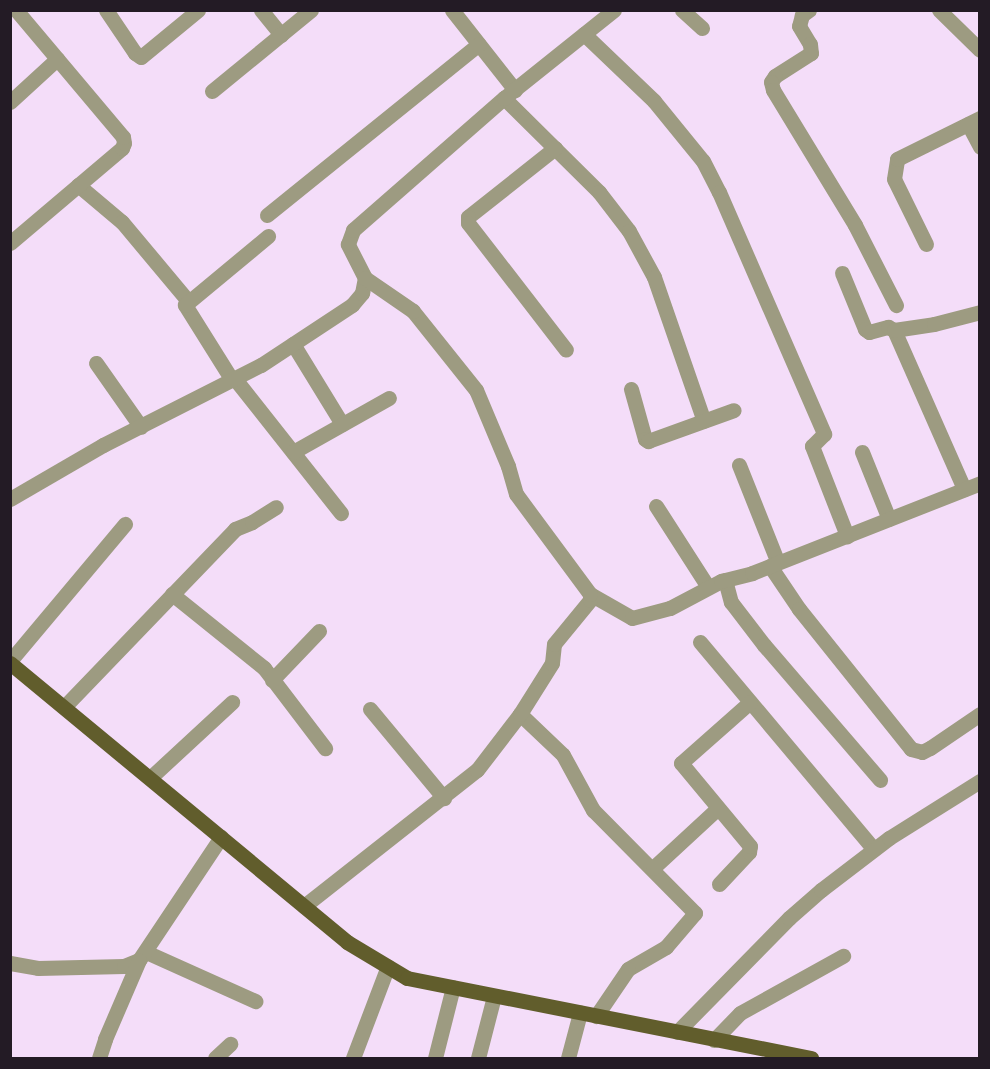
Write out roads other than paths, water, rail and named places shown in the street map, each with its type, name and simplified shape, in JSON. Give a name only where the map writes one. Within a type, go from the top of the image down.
[{"type":"main road","points":[[10,662],[347,942],[407,978],[811,1059]]},
{"type":"street","points":[[11,241],[122,148],[124,143],[123,137],[16,10]]},
{"type":"street","points":[[106,10],[135,54],[141,57],[198,10]]},
{"type":"street","points":[[261,10],[281,35]]},
{"type":"street","points":[[212,91],[311,10]]},
{"type":"street","points":[[614,10],[509,94],[353,230],[348,244],[365,278],[413,311],[476,390],[508,466],[516,494],[590,594],[632,618],[670,608],[725,580],[774,564],[980,483]]},
{"type":"street","points":[[682,10],[702,28]]},
{"type":"street","points":[[809,10],[802,15],[799,26],[810,44],[811,53],[775,76],[771,82],[773,90],[855,225],[896,305]]},
{"type":"street","points":[[939,10],[979,49]]},
{"type":"street","points":[[457,12],[509,94],[555,148],[599,192],[629,231],[654,277],[704,421]]},
{"type":"street","points":[[584,34],[654,101],[703,161],[824,434],[812,446],[847,536]]},
{"type":"street","points":[[267,214],[479,44]]},
{"type":"street","points":[[10,102],[57,59]]},
{"type":"street","points":[[926,244],[894,179],[897,159],[974,121],[980,147]]},
{"type":"street","points":[[555,148],[468,217],[468,223],[566,350]]},
{"type":"street","points":[[78,185],[122,222],[188,301]]},
{"type":"street","points":[[268,236],[188,301],[186,310],[233,379],[341,513]]},
{"type":"street","points":[[842,273],[868,332],[888,327],[894,330],[934,324],[980,312]]},
{"type":"street","points":[[10,500],[293,344],[352,305],[362,293],[365,278]]},
{"type":"street","points":[[894,330],[964,489]]},
{"type":"street","points":[[293,344],[342,424]]},
{"type":"street","points":[[96,363],[141,427]]},
{"type":"street","points":[[631,388],[645,439],[648,441],[734,410]]},
{"type":"street","points":[[293,452],[389,398]]},
{"type":"street","points":[[861,452],[889,519]]},
{"type":"street","points":[[739,465],[774,564],[799,609],[911,750],[922,752],[930,748],[980,714]]},
{"type":"street","points":[[64,707],[235,528],[252,522],[276,507]]},
{"type":"street","points":[[656,507],[708,587]]},
{"type":"street","points":[[10,662],[124,524]]},
{"type":"street","points":[[725,580],[731,602],[764,645],[880,780]]},
{"type":"street","points":[[172,594],[253,658],[326,748]]},
{"type":"street","points":[[304,906],[477,771],[520,714],[552,663],[554,644],[590,600],[590,594]]},
{"type":"street","points":[[272,680],[319,631]]},
{"type":"street","points":[[700,642],[874,849]]},
{"type":"street","points":[[150,778],[232,702]]},
{"type":"street","points":[[719,884],[751,849],[682,766],[682,760],[750,702]]},
{"type":"street","points":[[370,709],[444,798]]},
{"type":"street","points":[[520,714],[563,755],[593,810],[694,909],[694,917],[661,951],[628,969],[596,1016]]},
{"type":"street","points":[[677,1032],[789,918],[874,849],[980,780]]},
{"type":"street","points":[[653,868],[718,808]]},
{"type":"street","points":[[99,1059],[105,1039],[143,956],[221,837]]},
{"type":"street","points":[[10,963],[38,968],[124,966],[143,956],[255,1001]]},
{"type":"street","points":[[714,1040],[740,1013],[843,956]]},
{"type":"street","points":[[353,1059],[388,966]]},
{"type":"street","points":[[435,1059],[453,987]]},
{"type":"street","points":[[478,1059],[494,996]]},
{"type":"street","points":[[568,1059],[580,1013]]},
{"type":"street","points":[[215,1059],[230,1044]]}]
